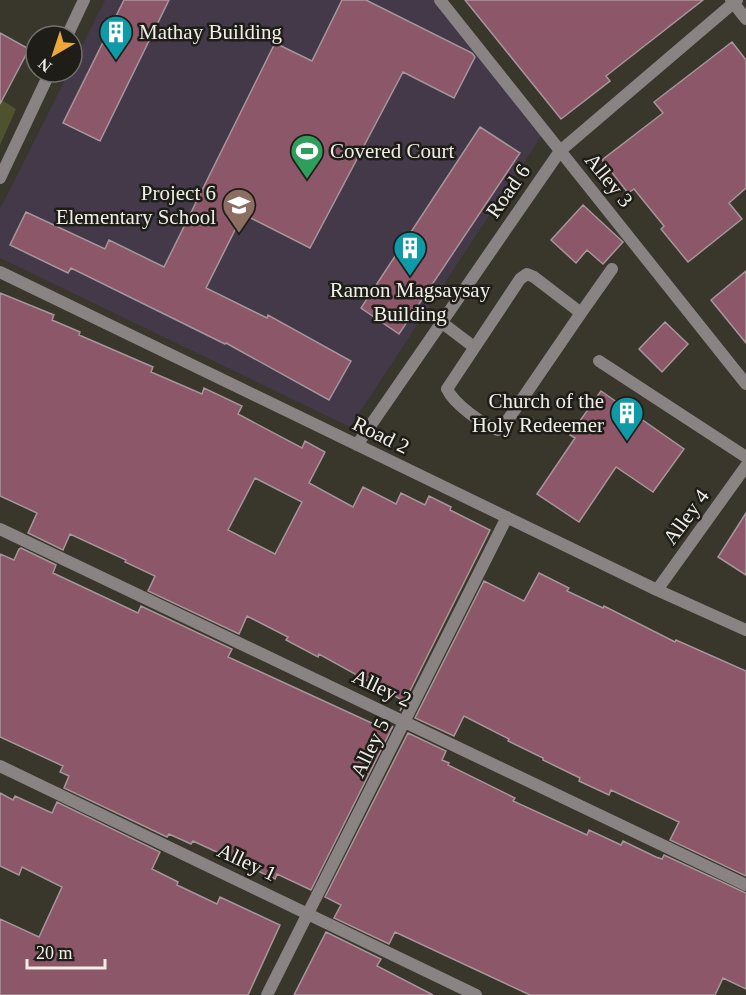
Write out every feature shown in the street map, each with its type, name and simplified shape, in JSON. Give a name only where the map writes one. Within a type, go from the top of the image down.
[{"type":"street","points":[[73,24],[84,0]]},
{"type":"street","name":"Alley 3","points":[[440,0],[746,384]]},
{"type":"street","points":[[734,1],[746,20]]},
{"type":"street","name":"Road 6","points":[[357,445],[560,151],[734,1]]},
{"type":"street","points":[[0,178],[44,84]]},
{"type":"street","points":[[581,313],[527,274],[520,279],[447,389],[451,398],[498,430],[505,424],[612,269]]},
{"type":"street","name":"Road 2","points":[[0,272],[657,590],[746,630]]},
{"type":"street","points":[[441,322],[474,347]]},
{"type":"street","points":[[599,361],[746,457]]},
{"type":"street","name":"Alley 4","points":[[657,590],[746,466]]},
{"type":"street","name":"Alley 5","points":[[267,995],[507,517]]},
{"type":"street","name":"Alley 2","points":[[0,529],[746,885]]},
{"type":"street","name":"Alley 1","points":[[0,766],[476,995]]},
{"type":"shaded area","name":"Project 6 Elementary School","points":[[105,0],[435,0],[542,135],[350,427],[0,258],[0,209],[63,84],[84,84],[84,42]]},
{"type":"green space","points":[[0,99],[16,109],[0,145]]},
{"type":"building","name":"Mathay Building","points":[[124,0],[169,0],[100,141],[63,123]]},
{"type":"building","points":[[342,0],[366,0],[472,53],[475,57],[454,98],[403,72],[310,248],[243,214],[206,288],[267,318],[268,315],[351,361],[329,400],[226,343],[71,268],[68,273],[10,245],[26,212],[105,249],[109,240],[164,267],[275,43],[312,61]]},
{"type":"building","points":[[465,0],[703,0],[606,76],[610,81],[561,119]]},
{"type":"building","points":[[0,33],[24,46],[24,58],[0,104]]},
{"type":"building","points":[[732,42],[746,60],[746,188],[729,203],[742,219],[688,262],[661,229],[664,226],[634,189],[628,193],[602,160],[663,113],[654,102]]},
{"type":"building","points":[[480,127],[520,153],[399,334],[361,308]]},
{"type":"building","points":[[583,205],[623,242],[603,264],[587,250],[576,263],[551,240]]},
{"type":"building","points":[[746,271],[746,343],[711,300]]},
{"type":"building","points":[[0,293],[54,315],[52,320],[80,332],[79,335],[153,367],[151,372],[202,394],[204,388],[242,406],[238,414],[302,448],[305,441],[325,452],[309,483],[353,507],[363,487],[396,504],[401,493],[425,505],[429,496],[451,507],[450,510],[490,530],[400,711],[404,701],[319,654],[318,657],[286,640],[288,637],[247,616],[239,634],[148,591],[155,576],[125,562],[126,560],[70,534],[63,550],[28,533],[37,513],[0,496]],"holes":[[[255,478],[302,502],[275,554],[228,530]]]},
{"type":"building","points":[[665,322],[688,344],[662,372],[639,349]]},
{"type":"building","name":"Church of the Holy Redeemer","points":[[601,391],[684,449],[653,492],[616,467],[579,522],[537,494],[575,438],[570,435]]},
{"type":"building","points":[[746,513],[746,575],[718,557]]},
{"type":"building","points":[[21,548],[56,565],[53,573],[138,613],[141,606],[232,649],[228,657],[389,731],[393,726],[311,890],[277,874],[275,879],[193,841],[191,844],[169,834],[167,837],[64,788],[69,776],[60,772],[63,766],[0,737],[0,554],[14,560]]},
{"type":"building","points":[[539,573],[569,588],[567,591],[603,608],[604,606],[675,642],[676,640],[746,671],[746,876],[670,840],[679,822],[611,790],[609,795],[579,781],[580,778],[464,716],[454,736],[415,718],[484,581],[524,601]]},
{"type":"building","points":[[408,733],[446,751],[442,760],[449,763],[448,765],[515,798],[513,801],[587,835],[589,830],[621,845],[623,841],[662,859],[664,855],[746,893],[746,989],[723,978],[715,995],[530,995],[395,932],[389,944],[334,918],[341,905],[325,897]]},
{"type":"building","points":[[0,793],[13,800],[15,796],[52,813],[57,802],[160,852],[152,869],[178,882],[177,885],[217,904],[220,897],[280,925],[248,995],[0,995],[0,919],[39,937],[62,887],[22,867],[19,875],[0,866]]},
{"type":"building","points":[[326,932],[381,959],[377,966],[433,995],[294,995]]},
{"type":"place","name":"Mathay Building","points":[[116,61]]},
{"type":"place","name":"Covered Court","points":[[307,180]]},
{"type":"place","name":"Project 6 Elementary School","points":[[239,234]]},
{"type":"place","name":"Ramon Magsaysay Building","points":[[410,277]]},
{"type":"place","name":"Church of the Holy Redeemer","points":[[627,442]]}]
